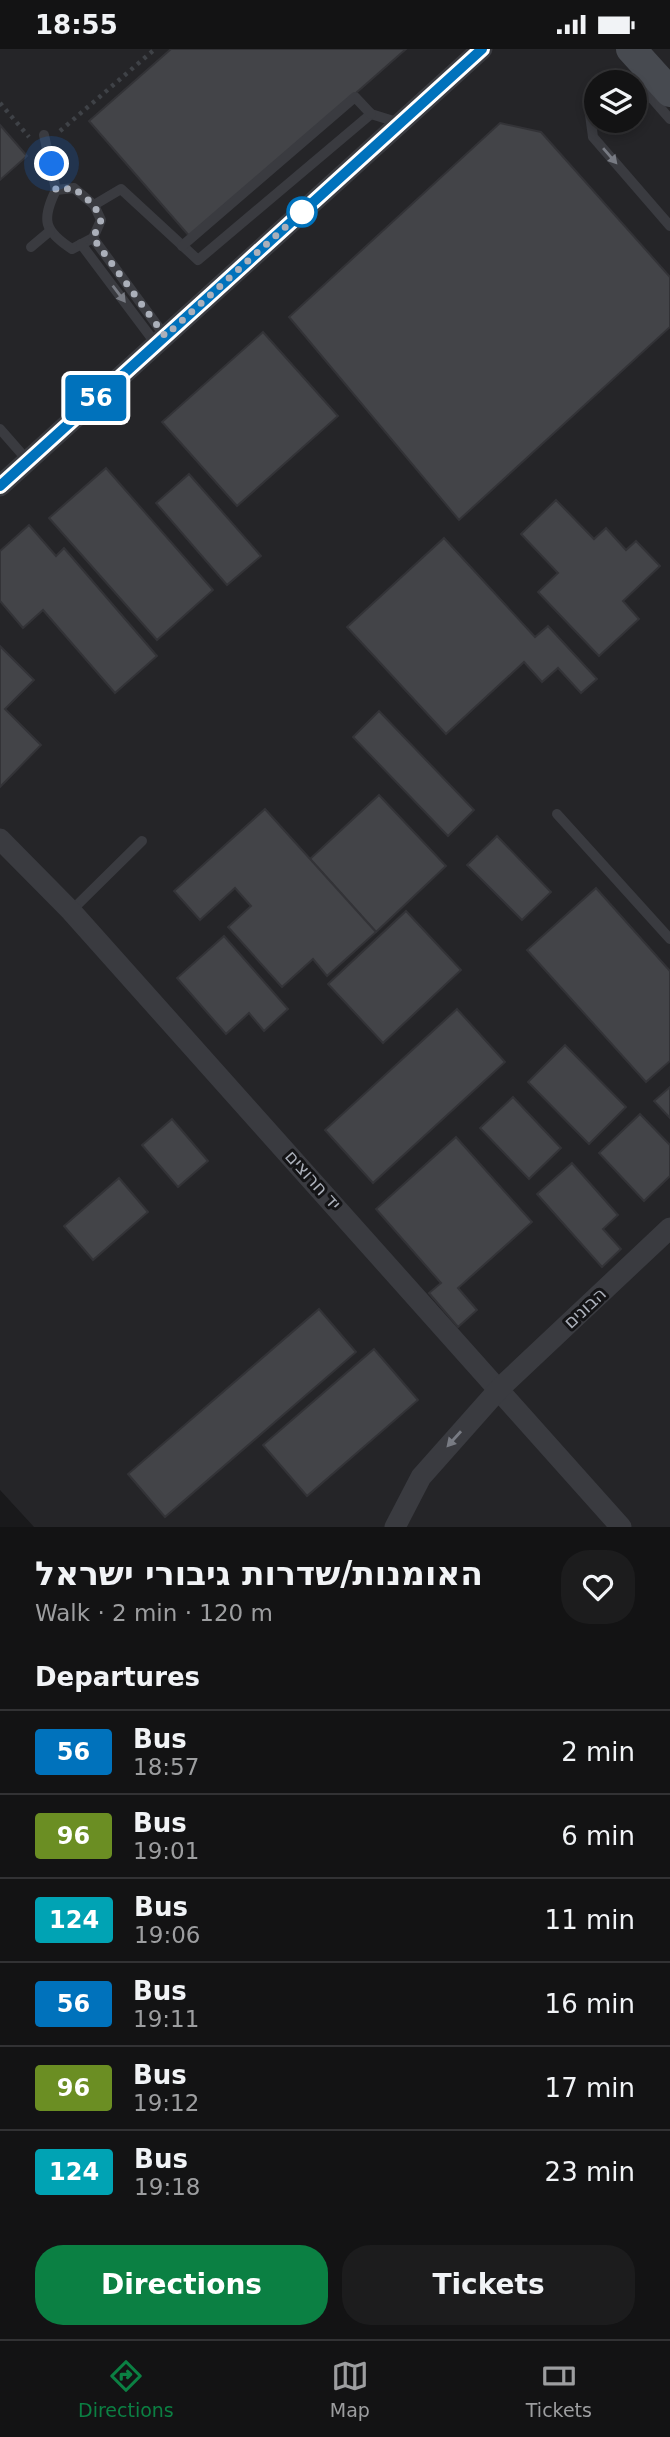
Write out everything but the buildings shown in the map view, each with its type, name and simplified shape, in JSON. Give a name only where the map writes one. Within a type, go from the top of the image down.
[{"type":"street","points":[[0,486],[482,49]]},
{"type":"street","points":[[631,49],[670,92]]},
{"type":"street","name":"יד חרוצים","points":[[0,839],[71,911],[500,1388],[621,1527]]},
{"type":"street","name":"הבונים","points":[[395,1527],[421,1477],[500,1388],[670,1228]]},
{"type":"lane","points":[[647,93],[670,119]]},
{"type":"lane","points":[[182,246],[355,97],[371,114],[400,123]]},
{"type":"lane","points":[[94,205],[121,189],[198,260],[371,114]]},
{"type":"lane","points":[[592,133],[593,137],[670,226]]},
{"type":"lane","points":[[46,138],[56,190],[46,211],[50,231],[72,249],[93,238],[101,220],[94,205],[74,188],[56,190]]},
{"type":"lane","points":[[31,247],[50,231]]},
{"type":"lane","points":[[93,238],[161,340]]},
{"type":"lane","points":[[81,244],[161,340]]},
{"type":"lane","points":[[0,429],[28,461]]},
{"type":"lane","points":[[557,814],[670,939]]},
{"type":"lane","points":[[71,911],[142,841]]},
{"type":"path","points":[[0,103],[39,149],[46,138],[155,49]]},
{"type":"shaded area","points":[[0,49],[670,49],[670,1527],[34,1527],[0,1490]]},
{"type":"bus line","name":"56","points":[[0,486],[482,49]]},
{"type":"route","points":[[52,164],[56,190],[74,188],[94,205],[101,220],[93,238],[165,336],[302,212]]}]
